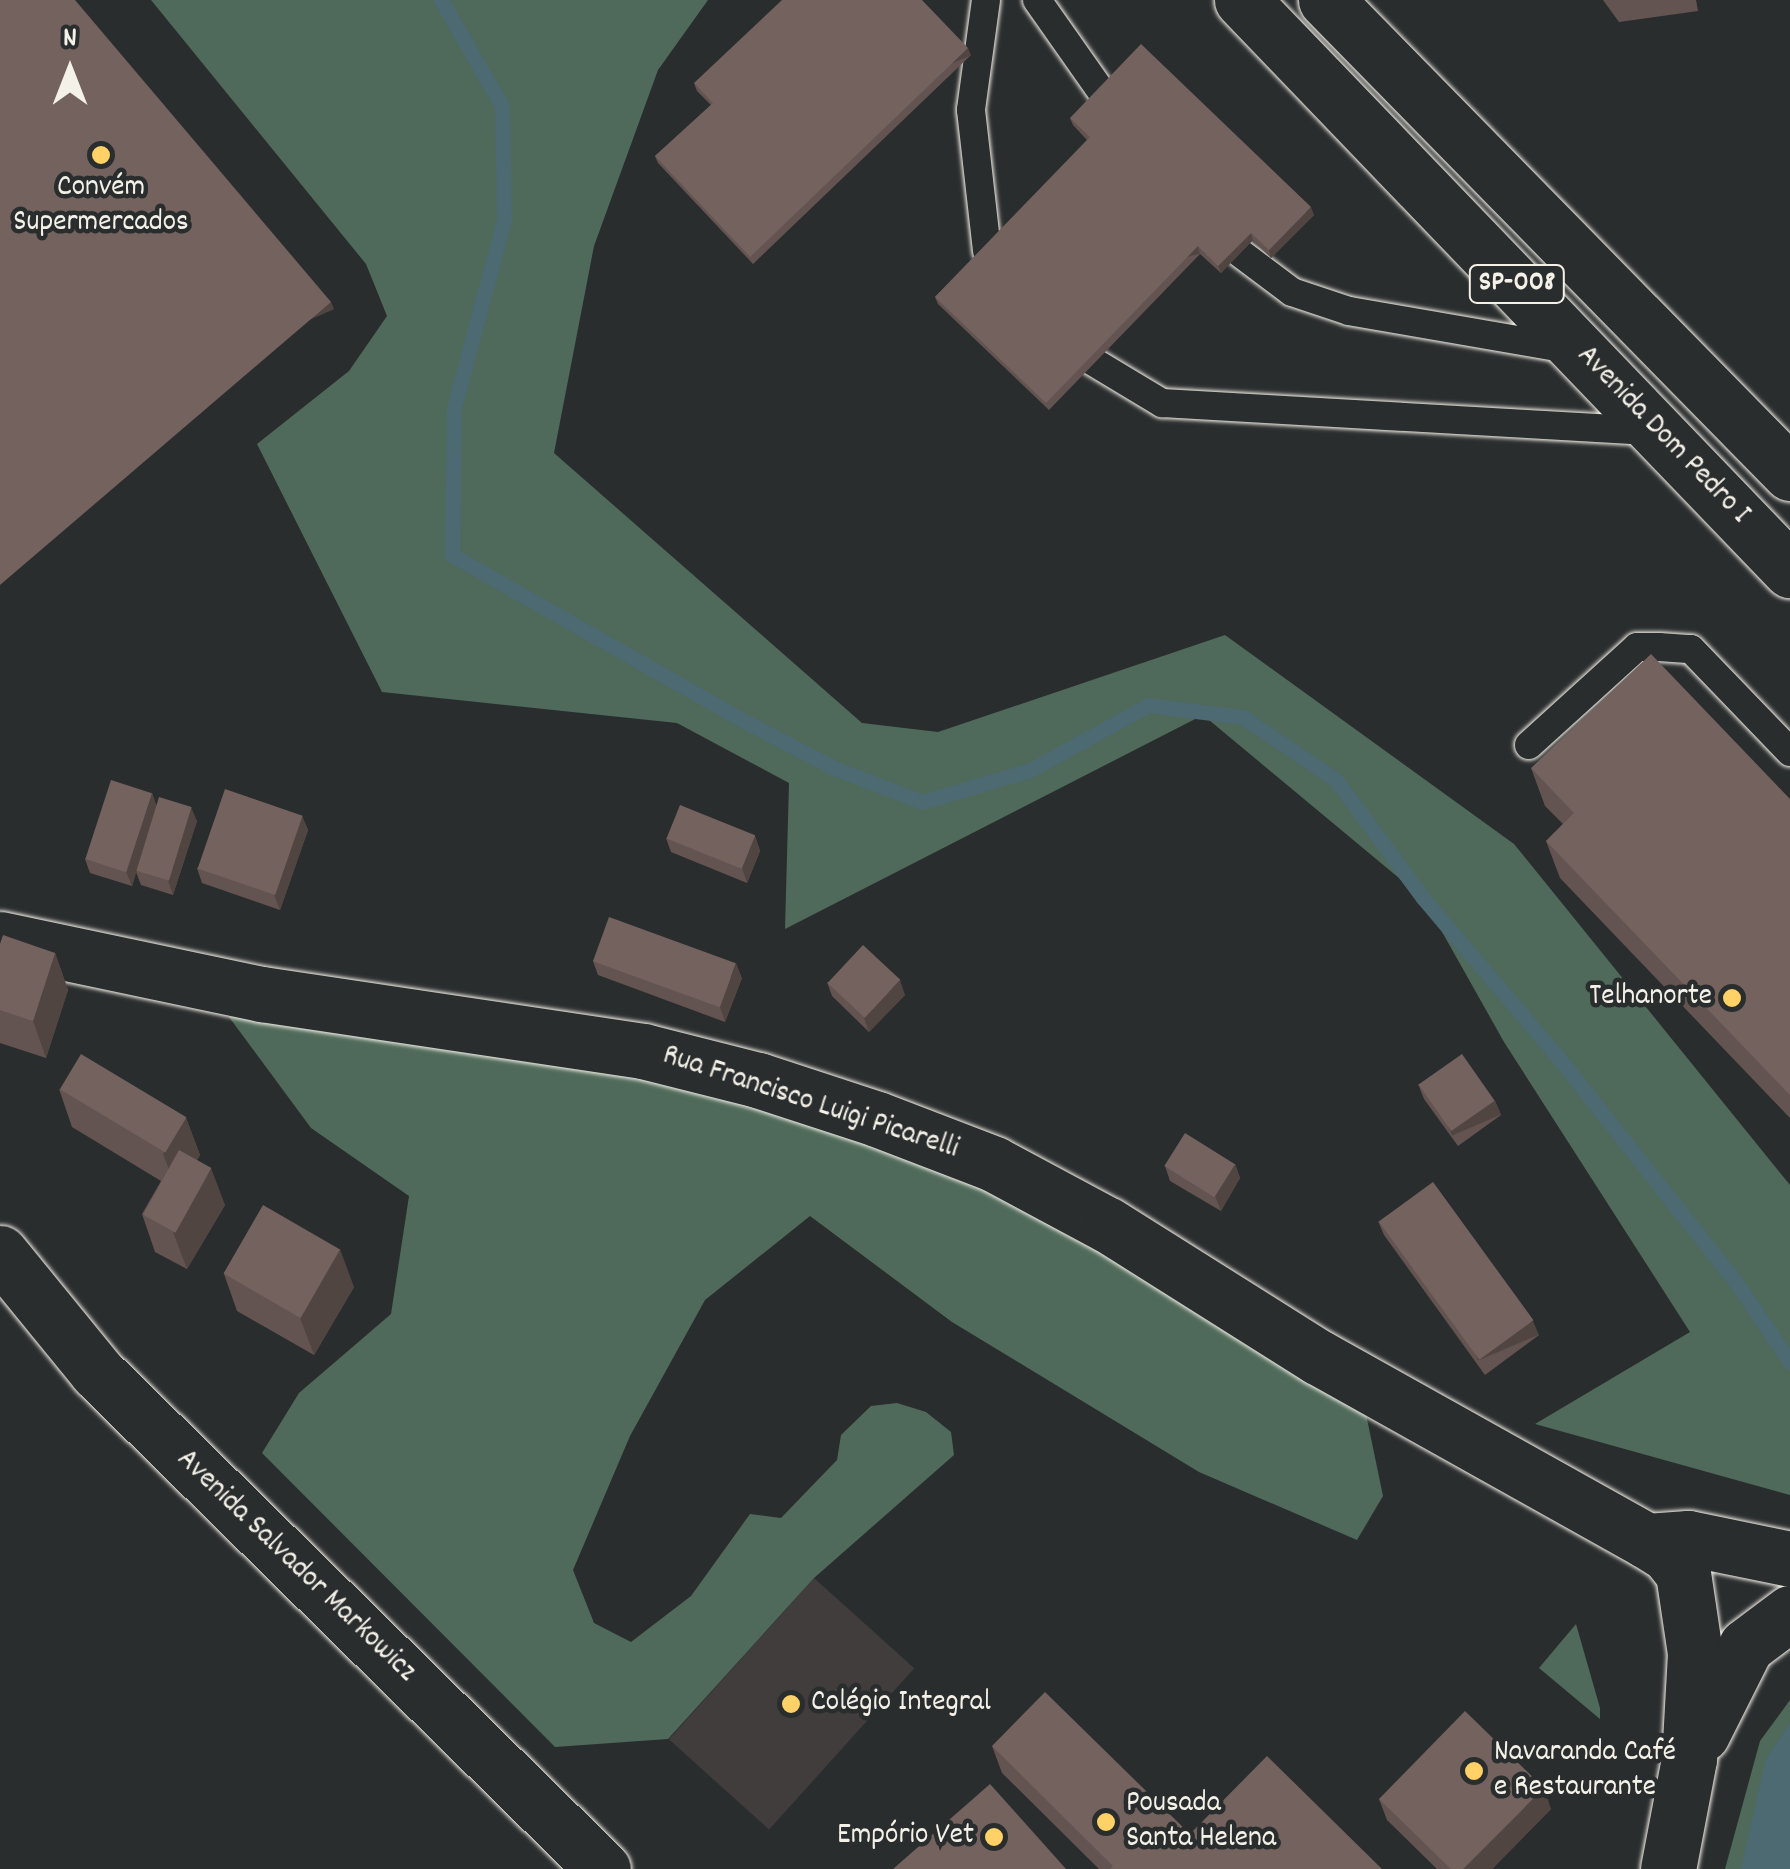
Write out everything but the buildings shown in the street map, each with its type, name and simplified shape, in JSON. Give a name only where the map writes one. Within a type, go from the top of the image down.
[{"type":"street","name":"Avenida Dom Pedro I","points":[[1242,0],[1790,570]]},
{"type":"street","name":"Avenida Dom Pedro I","points":[[1326,0],[1790,474]]},
{"type":"street","name":"Rua Francisco Luigi Picarelli","points":[[0,939],[262,994],[643,1051],[758,1080],[878,1119],[994,1164],[1108,1225],[1318,1358],[1668,1554],[1683,1573],[1689,1590],[1695,1652],[1689,1759],[1668,1869]]},
{"type":"street","name":"Avenida Salvador Markowicz","points":[[0,1253],[97,1372],[603,1869]]},
{"type":"street","points":[[1647,1541],[1688,1538],[1790,1559]]},
{"type":"street","name":"Rua Francisco Luigi Picarelli","points":[[1689,1759],[1746,1646],[1790,1613]]},
{"type":"lane","points":[[986,0],[971,110],[987,250]]},
{"type":"lane","points":[[1038,0],[1103,94]]},
{"type":"lane","points":[[1240,253],[1292,292],[1349,311],[1581,351]]},
{"type":"lane","points":[[1092,362],[1162,403],[1657,431]]},
{"type":"lane","points":[[1529,745],[1638,647],[1659,647],[1691,649],[1790,752]]},
{"type":"shaded area","name":"Colégio Integral","points":[[814,1578],[914,1668],[769,1830],[669,1739]]},
{"type":"green space","points":[[151,0],[708,0],[658,70],[594,246],[554,453],[862,723],[938,732],[1225,635],[1514,844],[1790,1185],[1790,1495],[1535,1424],[1690,1332],[1504,1042],[1423,898],[1203,715],[785,929],[789,783],[677,723],[382,692],[257,444],[349,371],[387,316],[366,264]]},
{"type":"green space","points":[[370,1015],[828,1114],[1054,1221],[1366,1414],[1383,1496],[1357,1540],[1199,1472],[952,1322],[810,1216],[705,1300],[630,1436],[573,1570],[594,1623],[631,1642],[691,1596],[750,1514],[781,1518],[837,1460],[841,1435],[871,1406],[897,1403],[926,1412],[951,1432],[954,1455],[814,1578],[668,1739],[555,1747],[262,1453],[299,1393],[391,1314],[409,1196],[311,1128],[229,1017]]},
{"type":"green space","points":[[1576,1624],[1600,1708],[1600,1719],[1539,1668]]},
{"type":"green space","points":[[1790,1700],[1790,1869],[1725,1869],[1760,1741]]},
{"type":"water","points":[[1790,1723],[1790,1869],[1741,1869],[1766,1759]]},
{"type":"waterway","points":[[441,0],[502,106],[504,220],[454,408],[452,555],[748,723],[834,768],[922,802],[1030,770],[1148,705],[1243,717],[1336,780],[1423,898],[1558,1057],[1738,1285],[1790,1362]]},
{"type":"place","name":"Convém Supermercados","points":[[101,155]]},
{"type":"place","name":"Telhanorte","points":[[1732,998]]},
{"type":"place","name":"Colégio Integral","points":[[791,1704]]},
{"type":"place","name":"Navaranda Café e Restaurante","points":[[1474,1771]]},
{"type":"place","name":"Pousada Santa Helena","points":[[1106,1822]]},
{"type":"place","name":"Empório Vet","points":[[994,1837]]}]
